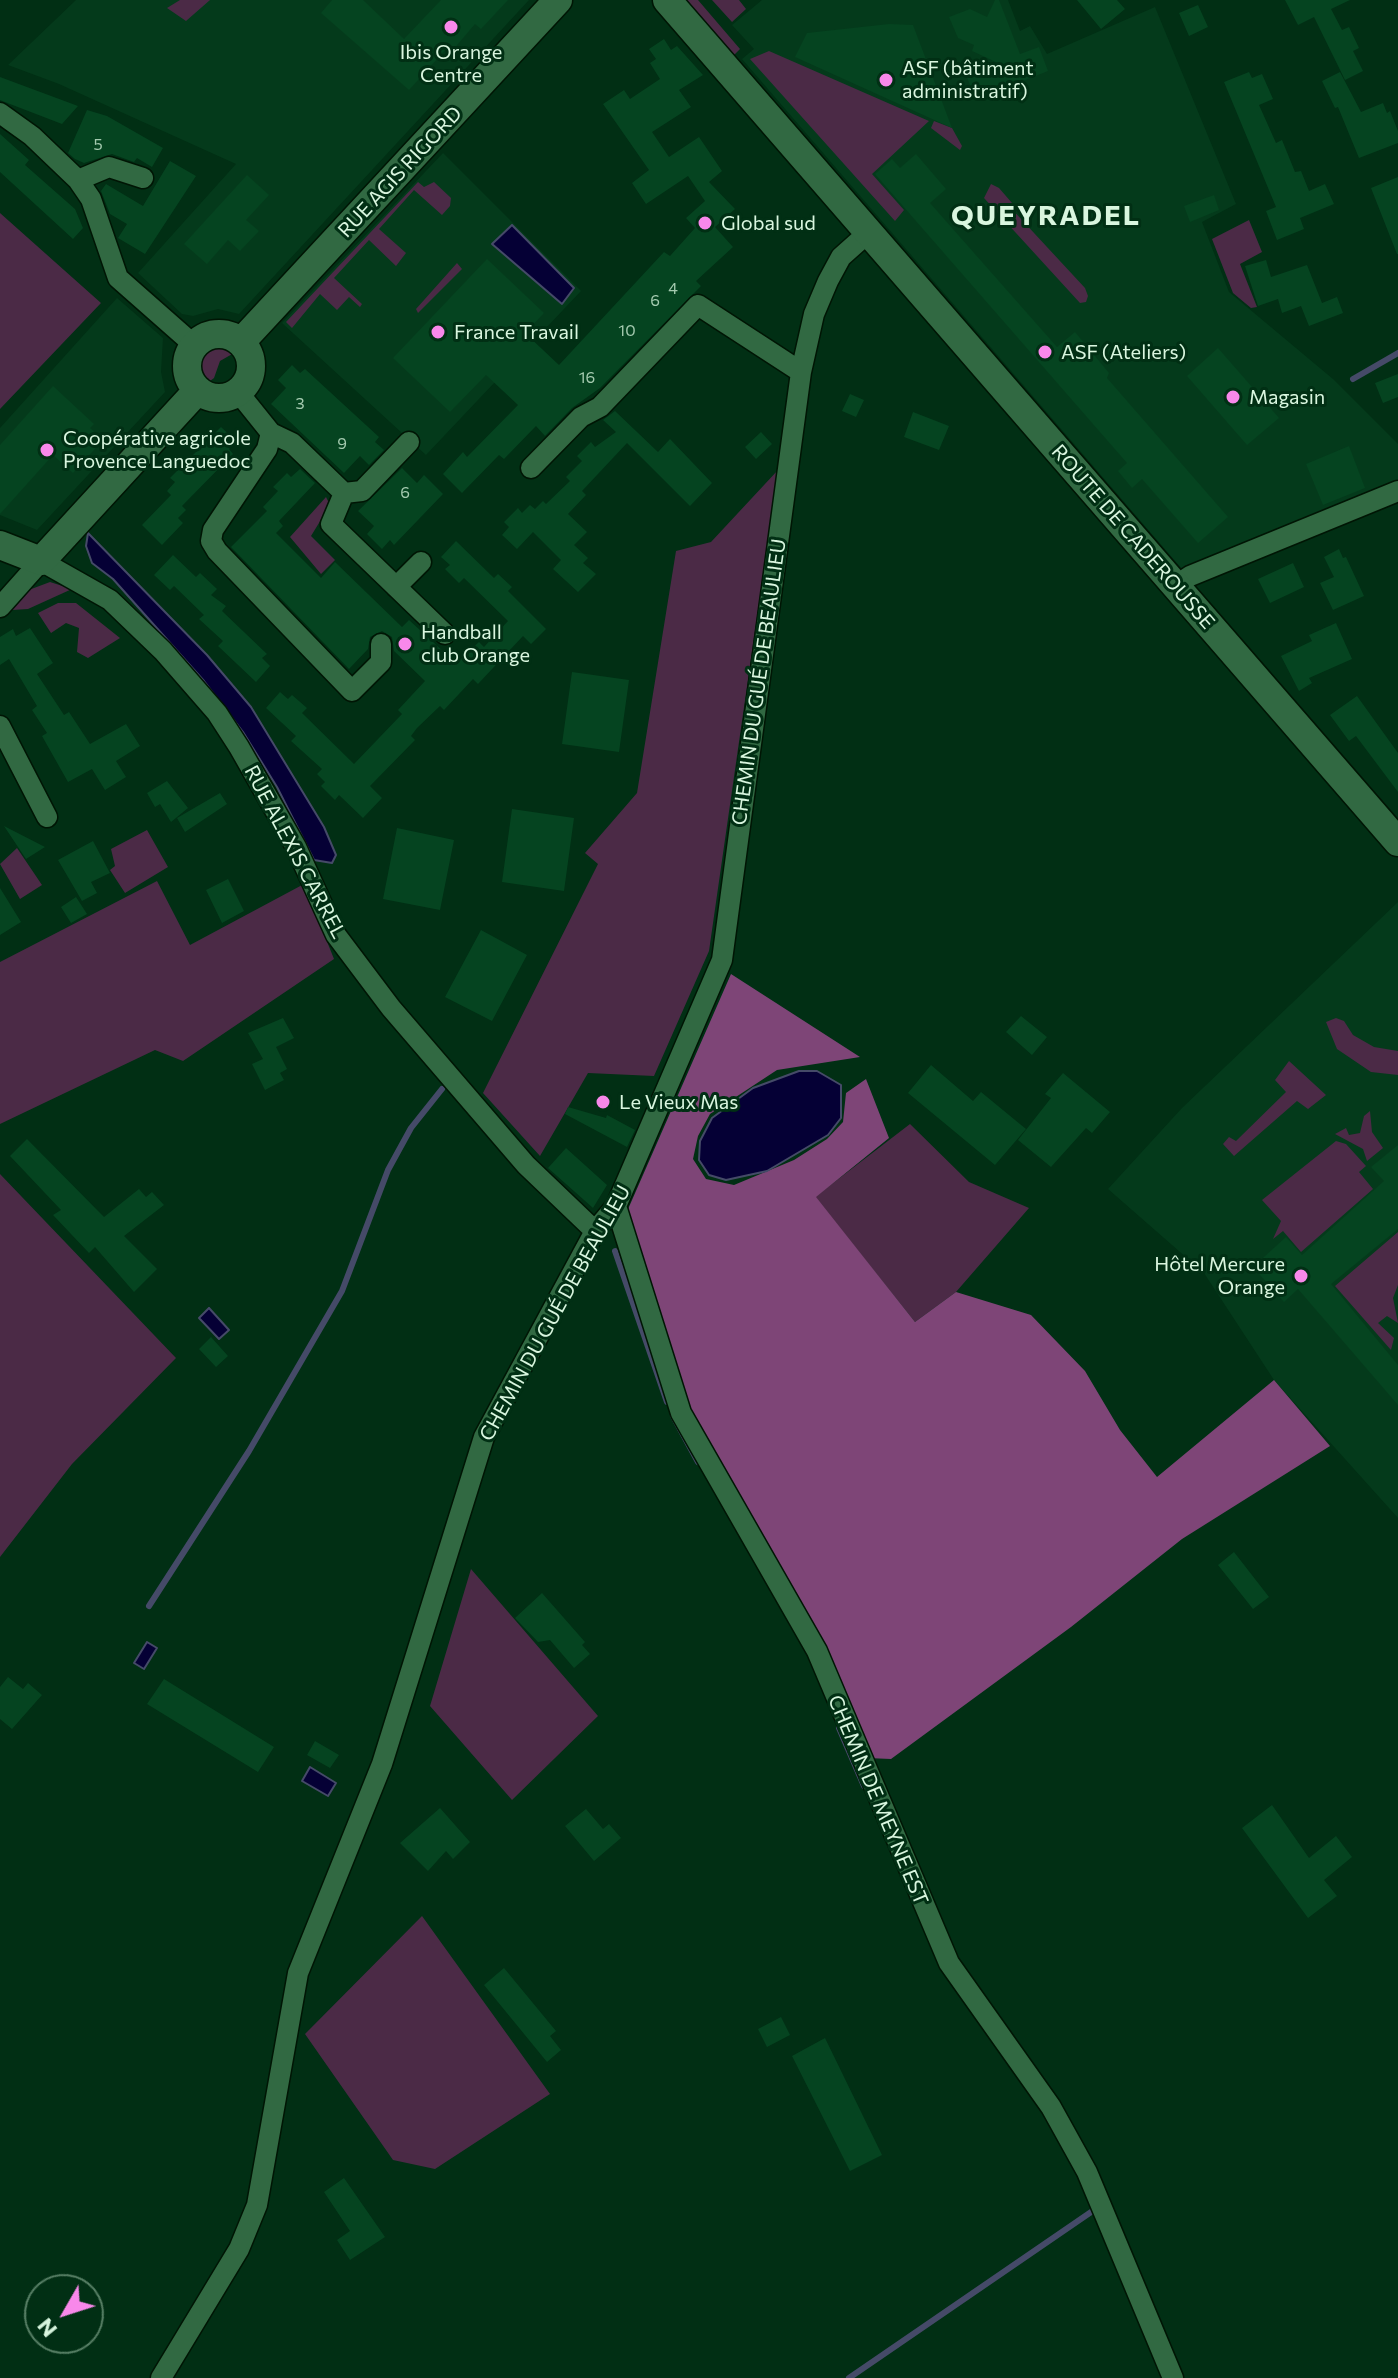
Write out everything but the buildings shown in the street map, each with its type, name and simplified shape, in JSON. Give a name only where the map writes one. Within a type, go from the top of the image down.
[{"type":"main road","name":"RUE AGIS RIGORD","points":[[241,342],[558,0]]},
{"type":"main road","name":"ROUTE DE CADEROUSSE","points":[[667,0],[1398,842]]},
{"type":"main road","points":[[217,334],[241,342],[250,362],[250,373],[238,392],[222,397],[198,390],[188,373],[189,354],[194,345],[217,334]]},
{"type":"main road","points":[[41,561],[198,390]]},
{"type":"main road","name":"RUE ALEXIS CARREL","points":[[0,545],[41,561]]},
{"type":"street","points":[[0,113],[32,136],[78,180],[91,199],[118,278],[194,345]]},
{"type":"street","points":[[78,180],[109,167],[143,178]]},
{"type":"street","name":"CHEMIN DU GUÉ DE BEAULIEU","points":[[161,2378],[239,2249],[257,2205],[298,1973],[382,1764],[484,1437],[595,1231],[616,1206],[722,960],[801,372],[814,314],[823,291],[841,257],[869,232]]},
{"type":"street","points":[[531,468],[581,417],[600,407],[698,305],[801,372]]},
{"type":"street","points":[[238,392],[271,433],[292,443],[344,493]]},
{"type":"street","points":[[271,433],[267,449],[213,530],[211,541],[217,551],[352,691],[381,662],[381,644]]},
{"type":"street","points":[[344,493],[362,491],[409,442]]},
{"type":"street","points":[[1175,586],[1190,576],[1398,491]]},
{"type":"street","points":[[344,493],[331,524],[445,634]]},
{"type":"street","points":[[0,607],[41,561]]},
{"type":"street","name":"RUE ALEXIS CARREL","points":[[41,561],[110,600],[163,651],[217,713],[271,799],[336,935],[391,1008],[526,1165],[595,1231]]},
{"type":"street","points":[[396,587],[421,562]]},
{"type":"street","points":[[0,726],[47,817]]},
{"type":"street","name":"CHEMIN DE MEYNE EST","points":[[616,1206],[681,1413],[817,1651],[949,1963],[1051,2107],[1087,2172],[1173,2378]]},
{"type":"shaded area","points":[[76,0],[529,0],[239,314],[218,309],[193,316],[182,314],[138,273],[236,164],[59,84],[8,65]]},
{"type":"shaded area","points":[[180,0],[210,0],[186,21],[167,8]]},
{"type":"shaded area","points":[[681,0],[698,0],[740,49],[731,58]]},
{"type":"shaded area","points":[[712,0],[739,0],[746,9],[732,22]]},
{"type":"shaded area","points":[[762,0],[1008,0],[1020,31],[1030,26],[1047,54],[1155,7],[1236,204],[1202,222],[1229,292],[1333,379],[1398,444],[1398,483],[1182,569],[742,59],[754,49],[732,25]]},
{"type":"shaded area","points":[[769,51],[929,121],[872,174],[904,210],[895,221],[750,59]]},
{"type":"shaded area","points":[[934,121],[952,128],[962,146],[960,150],[931,128]]},
{"type":"shaded area","points":[[443,153],[581,291],[426,455],[282,323]]},
{"type":"shaded area","points":[[418,182],[424,187],[434,182],[451,198],[450,206],[442,215],[414,190],[379,229],[406,253],[396,266],[369,240],[334,278],[362,304],[360,307],[349,297],[337,310],[320,294],[292,328],[286,322]]},
{"type":"shaded area","points":[[991,184],[999,188],[1012,203],[1009,206],[1085,288],[1088,296],[1086,302],[1080,303],[984,198]]},
{"type":"shaded area","points":[[0,213],[101,303],[0,409]]},
{"type":"shaded area","points":[[1249,220],[1262,252],[1240,264],[1257,307],[1251,308],[1233,293],[1212,239]]},
{"type":"shaded area","points":[[512,225],[574,288],[562,304],[492,244]]},
{"type":"shaded area","points":[[457,263],[462,269],[418,313],[416,309]]},
{"type":"shaded area","points":[[117,298],[163,338],[161,372],[165,392],[37,530],[0,515],[0,428]]},
{"type":"shaded area","points":[[214,345],[234,353],[220,361],[214,378],[206,384],[196,368],[202,352]]},
{"type":"shaded area","points":[[778,470],[709,951],[654,1076],[588,1073],[540,1156],[483,1093],[598,864],[585,853],[637,793],[676,551],[711,542]]},
{"type":"shaded area","points":[[326,497],[330,505],[311,536],[335,560],[321,574],[290,537]]},
{"type":"shaded area","points":[[88,533],[207,655],[251,707],[324,827],[336,855],[332,863],[314,860],[277,787],[243,732],[204,681],[113,579],[92,563],[86,546]]},
{"type":"shaded area","points":[[50,582],[72,589],[28,609],[12,610],[26,591]]},
{"type":"shaded area","points":[[58,603],[76,603],[120,638],[88,658],[77,652],[79,628],[66,623],[51,633],[38,613]]},
{"type":"shaded area","points":[[147,830],[168,867],[125,893],[110,870],[115,866],[111,849]]},
{"type":"shaded area","points":[[17,848],[42,885],[20,899],[0,864]]},
{"type":"shaded area","points":[[157,881],[190,945],[304,884],[334,959],[183,1061],[155,1050],[0,1124],[0,962]]},
{"type":"shaded area","points":[[1398,902],[1398,1518],[1274,1380],[1204,1273],[1108,1189],[1182,1108]]},
{"type":"shaded area","points":[[731,974],[860,1057],[777,1070],[710,1114],[698,1136],[693,1159],[706,1179],[734,1185],[794,1160],[827,1139],[843,1122],[846,1093],[866,1079],[889,1138],[816,1197],[915,1322],[956,1292],[1031,1315],[1085,1371],[1120,1430],[1157,1477],[1274,1380],[1330,1446],[1182,1539],[1071,1627],[891,1759],[867,1758],[690,1416],[625,1216]]},
{"type":"shaded area","points":[[1336,1018],[1344,1021],[1353,1035],[1374,1047],[1398,1051],[1398,1075],[1371,1072],[1337,1049],[1326,1022]]},
{"type":"shaded area","points":[[1289,1061],[1326,1095],[1308,1109],[1297,1101],[1234,1156],[1223,1144],[1229,1137],[1236,1141],[1286,1092],[1275,1080]]},
{"type":"shaded area","points":[[799,1071],[817,1071],[841,1085],[841,1118],[828,1135],[767,1171],[726,1180],[709,1175],[699,1160],[700,1141],[712,1118],[753,1088]]},
{"type":"shaded area","points":[[1370,1111],[1372,1132],[1383,1148],[1367,1161],[1363,1149],[1335,1134],[1346,1128],[1349,1135],[1360,1133],[1364,1116]]},
{"type":"shaded area","points":[[910,1124],[969,1182],[1029,1208],[956,1292],[915,1322],[815,1197]]},
{"type":"shaded area","points":[[1336,1141],[1346,1144],[1366,1166],[1359,1172],[1373,1189],[1301,1252],[1283,1231],[1273,1239],[1281,1221],[1262,1200]]},
{"type":"shaded area","points":[[0,1174],[176,1358],[72,1464],[0,1557]]},
{"type":"shaded area","points":[[1398,1232],[1398,1285],[1393,1298],[1398,1323],[1387,1316],[1378,1323],[1394,1338],[1391,1350],[1335,1286]]},
{"type":"shaded area","points":[[209,1308],[229,1330],[219,1339],[199,1318]]},
{"type":"shaded area","points":[[471,1569],[598,1716],[512,1800],[430,1706]]},
{"type":"shaded area","points":[[147,1642],[157,1648],[144,1669],[134,1663]]},
{"type":"shaded area","points":[[310,1767],[336,1783],[328,1796],[302,1781]]},
{"type":"shaded area","points":[[422,1916],[550,2094],[435,2169],[393,2160],[305,2034]]},
{"type":"waterway","points":[[1353,379],[1398,353]]},
{"type":"waterway","points":[[149,1606],[249,1451],[342,1291],[388,1170],[411,1128],[442,1089]]},
{"type":"waterway","points":[[615,1251],[667,1402]]},
{"type":"waterway","points":[[673,1416],[698,1462]]},
{"type":"waterway","points":[[839,1728],[864,1786]]},
{"type":"waterway","points":[[849,2378],[1094,2210]]},
{"type":"place","name":"Ibis Orange Centre","points":[[451,27]]},
{"type":"place","name":"ASF (bâtiment administratif)","points":[[886,80]]},
{"type":"place","name":"Global sud","points":[[705,223]]},
{"type":"place","name":"France Travail","points":[[438,332]]},
{"type":"place","name":"ASF (Ateliers)","points":[[1045,352]]},
{"type":"place","name":"Magasin","points":[[1233,397]]},
{"type":"place","name":"Coopérative agricole Provence Languedoc","points":[[47,450]]},
{"type":"place","name":"Handball club Orange","points":[[405,644]]},
{"type":"place","name":"Le Vieux Mas","points":[[603,1102]]},
{"type":"place","name":"Hôtel Mercure Orange","points":[[1301,1276]]},
{"type":"district","name":"QUEYRADEL","points":[[1046,216]]}]
